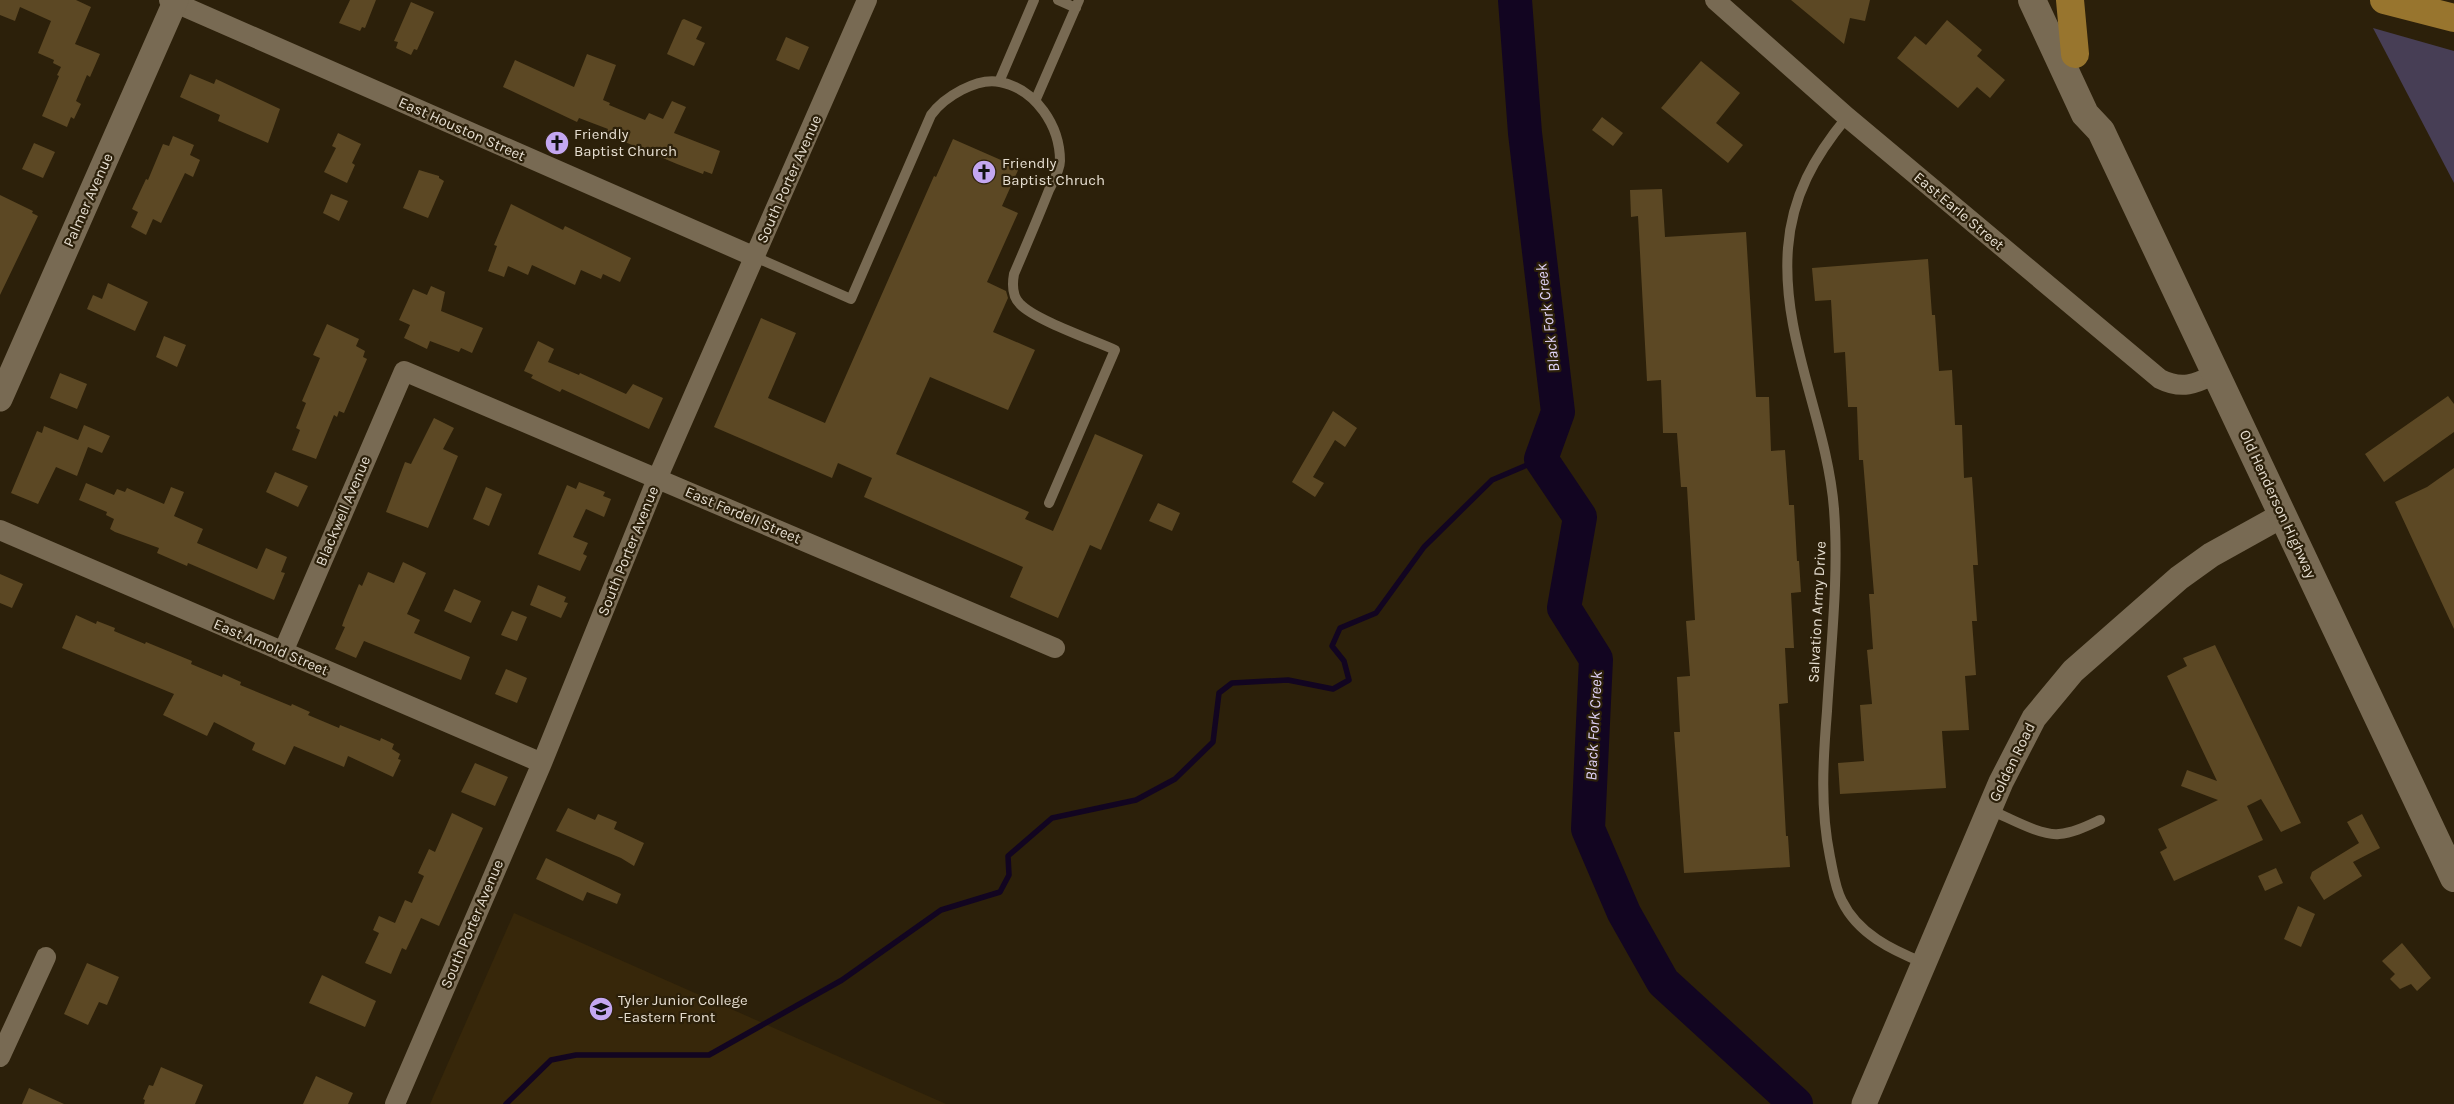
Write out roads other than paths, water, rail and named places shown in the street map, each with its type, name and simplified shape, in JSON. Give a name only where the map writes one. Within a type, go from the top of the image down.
[{"type":"main road","name":"Old Henderson Highway","points":[[2032,0],[2085,114],[2100,131],[2454,878]]},
{"type":"main road","name":"Old Henderson Highway","points":[[2053,0],[2099,107],[2100,131]]},
{"type":"main road","points":[[2070,0],[2075,54]]},
{"type":"main road","points":[[2384,0],[2454,18]]},
{"type":"street","name":"South Porter Avenue","points":[[395,1104],[542,763],[657,479],[756,257],[867,0]]},
{"type":"street","name":"East Earle Street","points":[[1715,0],[1847,117],[2160,378],[2180,386],[2188,386],[2216,374]]},
{"type":"street","name":"East Houston Street","points":[[173,1],[756,257]]},
{"type":"street","name":"Palmer Avenue","points":[[0,399],[173,1]]},
{"type":"street","name":"East Ferdell Street","points":[[404,370],[1055,648]]},
{"type":"street","name":"Blackwell Avenue","points":[[283,652],[404,370]]},
{"type":"street","name":"Golden Road","points":[[1864,1104],[1925,964],[1989,809],[2012,758],[2034,718],[2073,671],[2192,568],[2229,544],[2283,515]]},
{"type":"street","name":"East Arnold Street","points":[[0,530],[542,763]]},
{"type":"street","points":[[0,1056],[46,956]]},
{"type":"lane","points":[[999,82],[1034,0]]},
{"type":"lane","points":[[1036,100],[1077,4],[1058,0]]},
{"type":"lane","points":[[756,257],[851,299],[931,115],[941,102],[958,92],[976,85],[999,82],[1036,100],[1046,114],[1057,139],[1060,163],[1014,274],[1014,294],[1020,304],[1035,315],[1115,350],[1049,503]]},
{"type":"lane","name":"Salvation Army Drive","points":[[1847,117],[1830,138],[1808,172],[1794,210],[1787,250],[1792,328],[1822,439],[1834,506],[1837,561],[1824,754],[1824,814],[1838,889],[1850,914],[1881,943],[1925,964]]},
{"type":"lane","points":[[1989,809],[2041,831],[2054,834],[2068,833],[2100,820]]},
{"type":"waterway","name":"Black Fork Creek","points":[[1515,0],[1525,133],[1558,412],[1541,459],[1580,517],[1564,608],[1596,659],[1588,829],[1624,913],[1663,982],[1796,1104]]},
{"type":"waterway","points":[[506,1104],[551,1060],[576,1055],[709,1055],[842,980],[941,910],[1000,892],[1009,875],[1008,856],[1052,818],[1136,800],[1175,779],[1213,742],[1219,693],[1232,683],[1288,680],[1333,689],[1349,680],[1344,661],[1332,646],[1340,628],[1376,613],[1424,547],[1492,480],[1541,459]]},
{"type":"place","name":"Friendly Baptist Church","points":[[557,143]]},
{"type":"place","name":"Friendly Baptist Chruch","points":[[984,172]]},
{"type":"place","name":"Tyler Junior College -Eastern Front","points":[[601,1009]]}]
